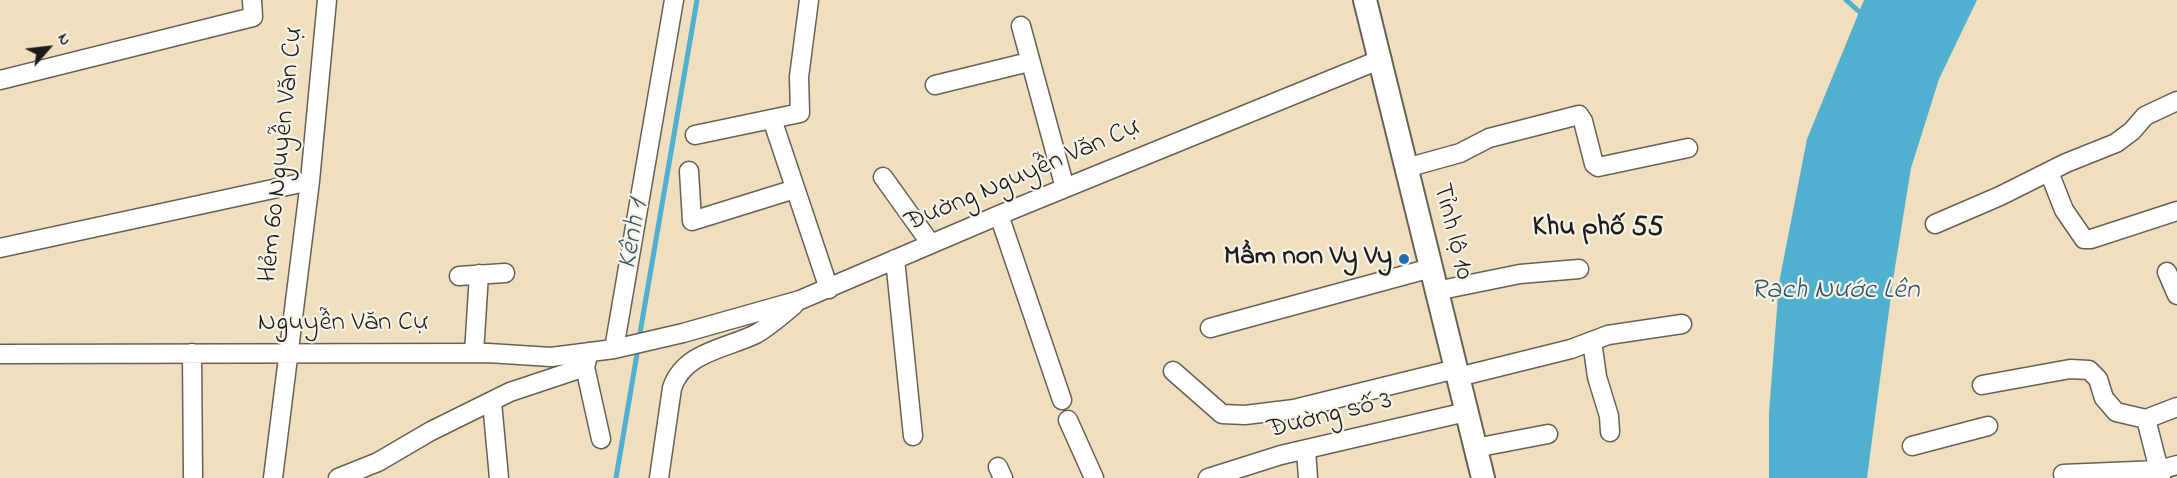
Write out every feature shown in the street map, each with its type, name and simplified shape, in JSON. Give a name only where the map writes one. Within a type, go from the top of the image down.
[{"type":"main road","name":"Tỉnh lộ 10","points":[[1365,0],[1483,478]]},
{"type":"street","points":[[0,81],[253,17],[252,0]]},
{"type":"street","name":"Hẻm 60 Nguyễn Văn Cự","points":[[273,478],[310,181],[327,0]]},
{"type":"street","points":[[614,349],[674,0]]},
{"type":"street","points":[[695,135],[800,113],[799,77],[809,0]]},
{"type":"street","points":[[1021,26],[1065,188]]},
{"type":"street","name":"Đường Nguyễn Văn Cự","points":[[683,333],[800,300],[829,289],[999,214],[1379,60]]},
{"type":"street","points":[[934,85],[1029,62]]},
{"type":"street","points":[[1935,224],[2116,143],[2132,131],[2145,116],[2177,101]]},
{"type":"street","points":[[1406,168],[1460,153],[1489,138],[1579,115],[1583,121],[1594,164],[1598,167],[1688,148]]},
{"type":"street","points":[[772,119],[829,289]]},
{"type":"street","points":[[689,171],[692,221],[795,189]]},
{"type":"street","points":[[2049,172],[2064,210],[2084,239],[2091,239],[2177,211]]},
{"type":"street","points":[[884,177],[931,244]]},
{"type":"street","points":[[0,248],[310,181]]},
{"type":"street","points":[[999,214],[1062,399]]},
{"type":"street","points":[[895,260],[913,436]]},
{"type":"street","points":[[1210,328],[1431,268]]},
{"type":"street","points":[[1436,291],[1520,274],[1580,269]]},
{"type":"street","points":[[2167,272],[2177,295]]},
{"type":"street","points":[[459,276],[505,273]]},
{"type":"street","points":[[474,353],[479,274]]},
{"type":"street","points":[[659,478],[672,388],[682,368],[703,355],[759,332],[800,300]]},
{"type":"street","points":[[1173,371],[1222,414],[1245,415],[1294,409],[1571,349],[1608,335],[1682,324]]},
{"type":"street","name":"Nguyễn Văn Cự","points":[[0,354],[474,353],[587,359],[614,349],[683,333]]},
{"type":"street","points":[[1592,341],[1597,377],[1609,417],[1610,432]]},
{"type":"street","points":[[192,352],[193,476]]},
{"type":"street","points":[[338,478],[378,462],[430,431],[510,392],[587,359],[601,439]]},
{"type":"street","points":[[1982,385],[2070,369],[2089,370],[2098,379],[2104,398],[2116,412],[2146,419],[2177,407]]},
{"type":"street","points":[[492,402],[499,478]]},
{"type":"street","name":"Đường số 3","points":[[1208,478],[1281,455],[1466,412]]},
{"type":"street","points":[[2146,419],[2160,474]]},
{"type":"street","points":[[1068,420],[1095,478]]},
{"type":"street","points":[[1912,447],[1988,426]]},
{"type":"street","points":[[1475,448],[1548,434]]},
{"type":"street","points":[[1306,449],[1308,478]]},
{"type":"street","points":[[2063,474],[2160,474],[2177,465]]},
{"type":"water","name":"Rạch Nước Lên","points":[[1864,0],[1977,0],[1939,79],[1911,168],[1893,280],[1867,478],[1769,478],[1769,413],[1779,283],[1807,139]]},
{"type":"waterway","name":"Kênh 1","points":[[639,339],[697,0]]},
{"type":"waterway","points":[[1846,0],[1863,15]]},
{"type":"waterway","name":"Kênh 1","points":[[616,478],[638,348]]},
{"type":"place","name":"Mầm non Vy Vy","points":[[1404,259]]},
{"type":"district","name":"Khu phố 55","points":[[1598,229]]}]
